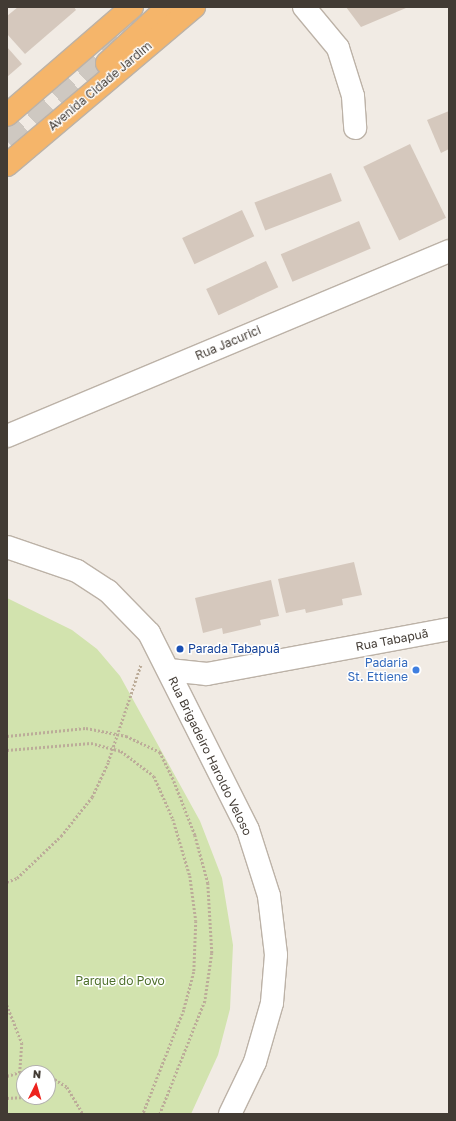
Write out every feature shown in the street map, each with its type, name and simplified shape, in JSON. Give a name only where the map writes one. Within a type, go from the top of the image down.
[{"type":"highway","points":[[7,115],[132,7]]},
{"type":"highway","points":[[7,161],[168,7]]},
{"type":"highway","name":"Avenida Cidade Jardim","points":[[7,165],[194,7]]},
{"type":"street","points":[[304,7],[334,42],[342,58],[353,96],[355,128]]},
{"type":"street","name":"Rua Jacurici","points":[[7,436],[449,251]]},
{"type":"street","name":"Rua Brigadeiro Haroldo Veloso","points":[[7,547],[77,571],[108,591],[149,633],[169,670],[248,830],[269,896],[276,955],[272,1003],[255,1062],[230,1114]]},
{"type":"street","name":"Rua Tabapuã","points":[[169,670],[206,674],[449,629]]},
{"type":"path","points":[[7,882],[17,878],[60,836],[92,797],[108,762],[111,748],[137,679]]},
{"type":"path","points":[[7,736],[86,728],[117,735],[160,752],[195,835],[208,883],[212,953],[205,1001],[160,1114]]},
{"type":"path","points":[[7,750],[91,743],[121,751],[154,776],[173,819],[190,876],[196,921],[194,972],[184,1010],[143,1114]]},
{"type":"path","points":[[7,1005],[22,1043],[20,1065]]},
{"type":"path","points":[[56,1080],[67,1087],[83,1114]]},
{"type":"path","points":[[46,1114],[55,1114]]},
{"type":"green space","name":"Parque do Povo","points":[[7,598],[72,630],[97,649],[120,676],[200,821],[222,878],[233,945],[230,1009],[218,1055],[191,1114],[7,1114]]},
{"type":"building","points":[[18,7],[74,7],[76,10],[25,54],[7,34],[7,16]]},
{"type":"building","points":[[346,7],[405,7],[406,8],[361,27]]},
{"type":"building","points":[[7,47],[22,64],[7,77]]},
{"type":"building","points":[[449,111],[449,149],[441,153],[427,120]]},
{"type":"building","points":[[410,144],[446,218],[399,240],[363,167]]},
{"type":"building","points":[[331,173],[342,201],[265,230],[254,202]]},
{"type":"building","points":[[242,210],[254,236],[194,264],[182,238]]},
{"type":"building","points":[[359,221],[371,249],[292,282],[281,254]]},
{"type":"building","points":[[266,261],[278,287],[218,315],[206,289]]},
{"type":"building","points":[[354,562],[362,595],[342,599],[343,605],[306,613],[305,609],[286,613],[278,579]]},
{"type":"building","points":[[271,580],[279,616],[260,620],[261,625],[223,634],[222,628],[203,633],[195,598]]},
{"type":"tunnel","points":[[7,141],[119,40]]},
{"type":"place","name":"Parada Tabapuã","points":[[180,649]]},
{"type":"place","name":"Padaria St. Ettiene","points":[[416,670]]}]
